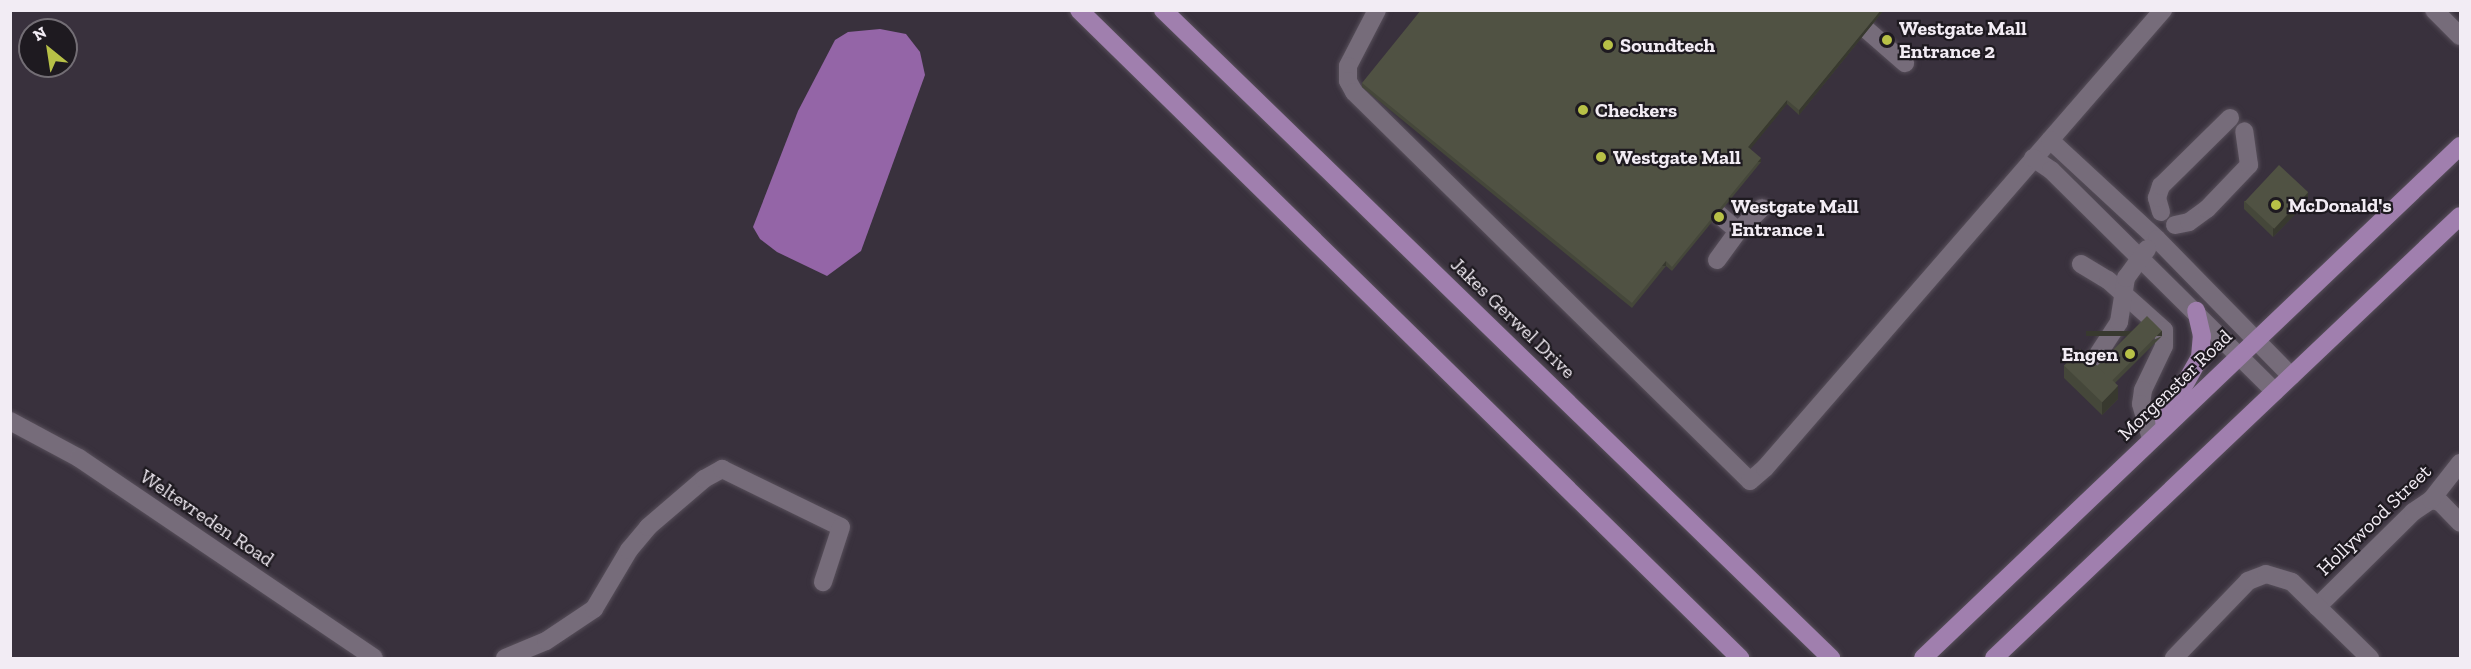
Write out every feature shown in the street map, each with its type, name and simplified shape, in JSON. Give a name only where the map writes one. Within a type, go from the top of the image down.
[{"type":"main road","points":[[1080,10],[1740,658]]},
{"type":"main road","name":"Jakes Gerwel Drive","points":[[1163,10],[1831,658]]},
{"type":"main road","name":"Morgenster Road","points":[[1923,658],[2460,147]]},
{"type":"main road","points":[[1994,658],[2460,216]]},
{"type":"main road","points":[[2156,435],[2200,357],[2202,336],[2196,311]]},
{"type":"street","points":[[1377,10],[1348,66],[1348,81],[1354,92],[1748,481],[1765,468],[2163,10]]},
{"type":"street","points":[[1844,10],[1905,63]]},
{"type":"street","points":[[2434,10],[2460,36]]},
{"type":"street","points":[[2161,212],[2157,198],[2161,186],[2230,118]]},
{"type":"street","points":[[2175,225],[2189,222],[2207,209],[2249,165],[2244,131]]},
{"type":"street","points":[[2050,140],[2157,239],[2291,376]]},
{"type":"street","points":[[2033,158],[2051,170],[2196,311],[2275,392]]},
{"type":"street","points":[[1686,186],[1738,231]]},
{"type":"street","points":[[1717,260],[1738,231],[1762,208]]},
{"type":"street","points":[[2095,359],[2119,322],[2126,278],[2140,257],[2157,239]]},
{"type":"street","points":[[2081,264],[2101,274],[2123,297],[2162,327],[2165,336],[2164,346],[2143,390],[2144,418],[2156,435]]},
{"type":"street","name":"Weltevreden Road","points":[[10,421],[79,458],[374,658]]},
{"type":"street","name":"Hollywood Street","points":[[2317,608],[2413,512],[2431,500],[2460,464]]},
{"type":"street","points":[[505,658],[546,641],[594,609],[629,550],[648,527],[704,479],[722,469],[841,526],[823,582]]},
{"type":"street","points":[[2431,500],[2440,502],[2460,523]]},
{"type":"street","points":[[2174,658],[2248,581],[2259,576],[2273,574],[2285,578],[2370,658]]},
{"type":"shaded area","points":[[880,29],[906,34],[920,52],[925,75],[861,251],[827,276],[777,252],[760,239],[753,227],[798,111],[835,40],[848,32]]},
{"type":"building","name":"Westgate Mall","points":[[1421,10],[1881,10],[1799,110],[1787,100],[1748,147],[1761,158],[1672,267],[1666,261],[1632,303],[1362,83]]},
{"type":"building","name":"McDonald's","points":[[2279,165],[2308,192],[2274,229],[2245,202]]},
{"type":"building","points":[[2147,316],[2162,331],[2112,381],[2097,366]]},
{"type":"building","points":[[2080,349],[2118,386],[2102,402],[2064,366]]},
{"type":"place","name":"Westgate Mall Entrance 2","points":[[1887,40]]},
{"type":"place","name":"Soundtech","points":[[1608,45]]},
{"type":"place","name":"Checkers","points":[[1583,110]]},
{"type":"place","name":"Westgate Mall","points":[[1601,157]]},
{"type":"place","name":"McDonald's","points":[[2276,205]]},
{"type":"place","name":"Westgate Mall Entrance 1","points":[[1719,217]]},
{"type":"place","name":"Engen","points":[[2130,354]]}]
